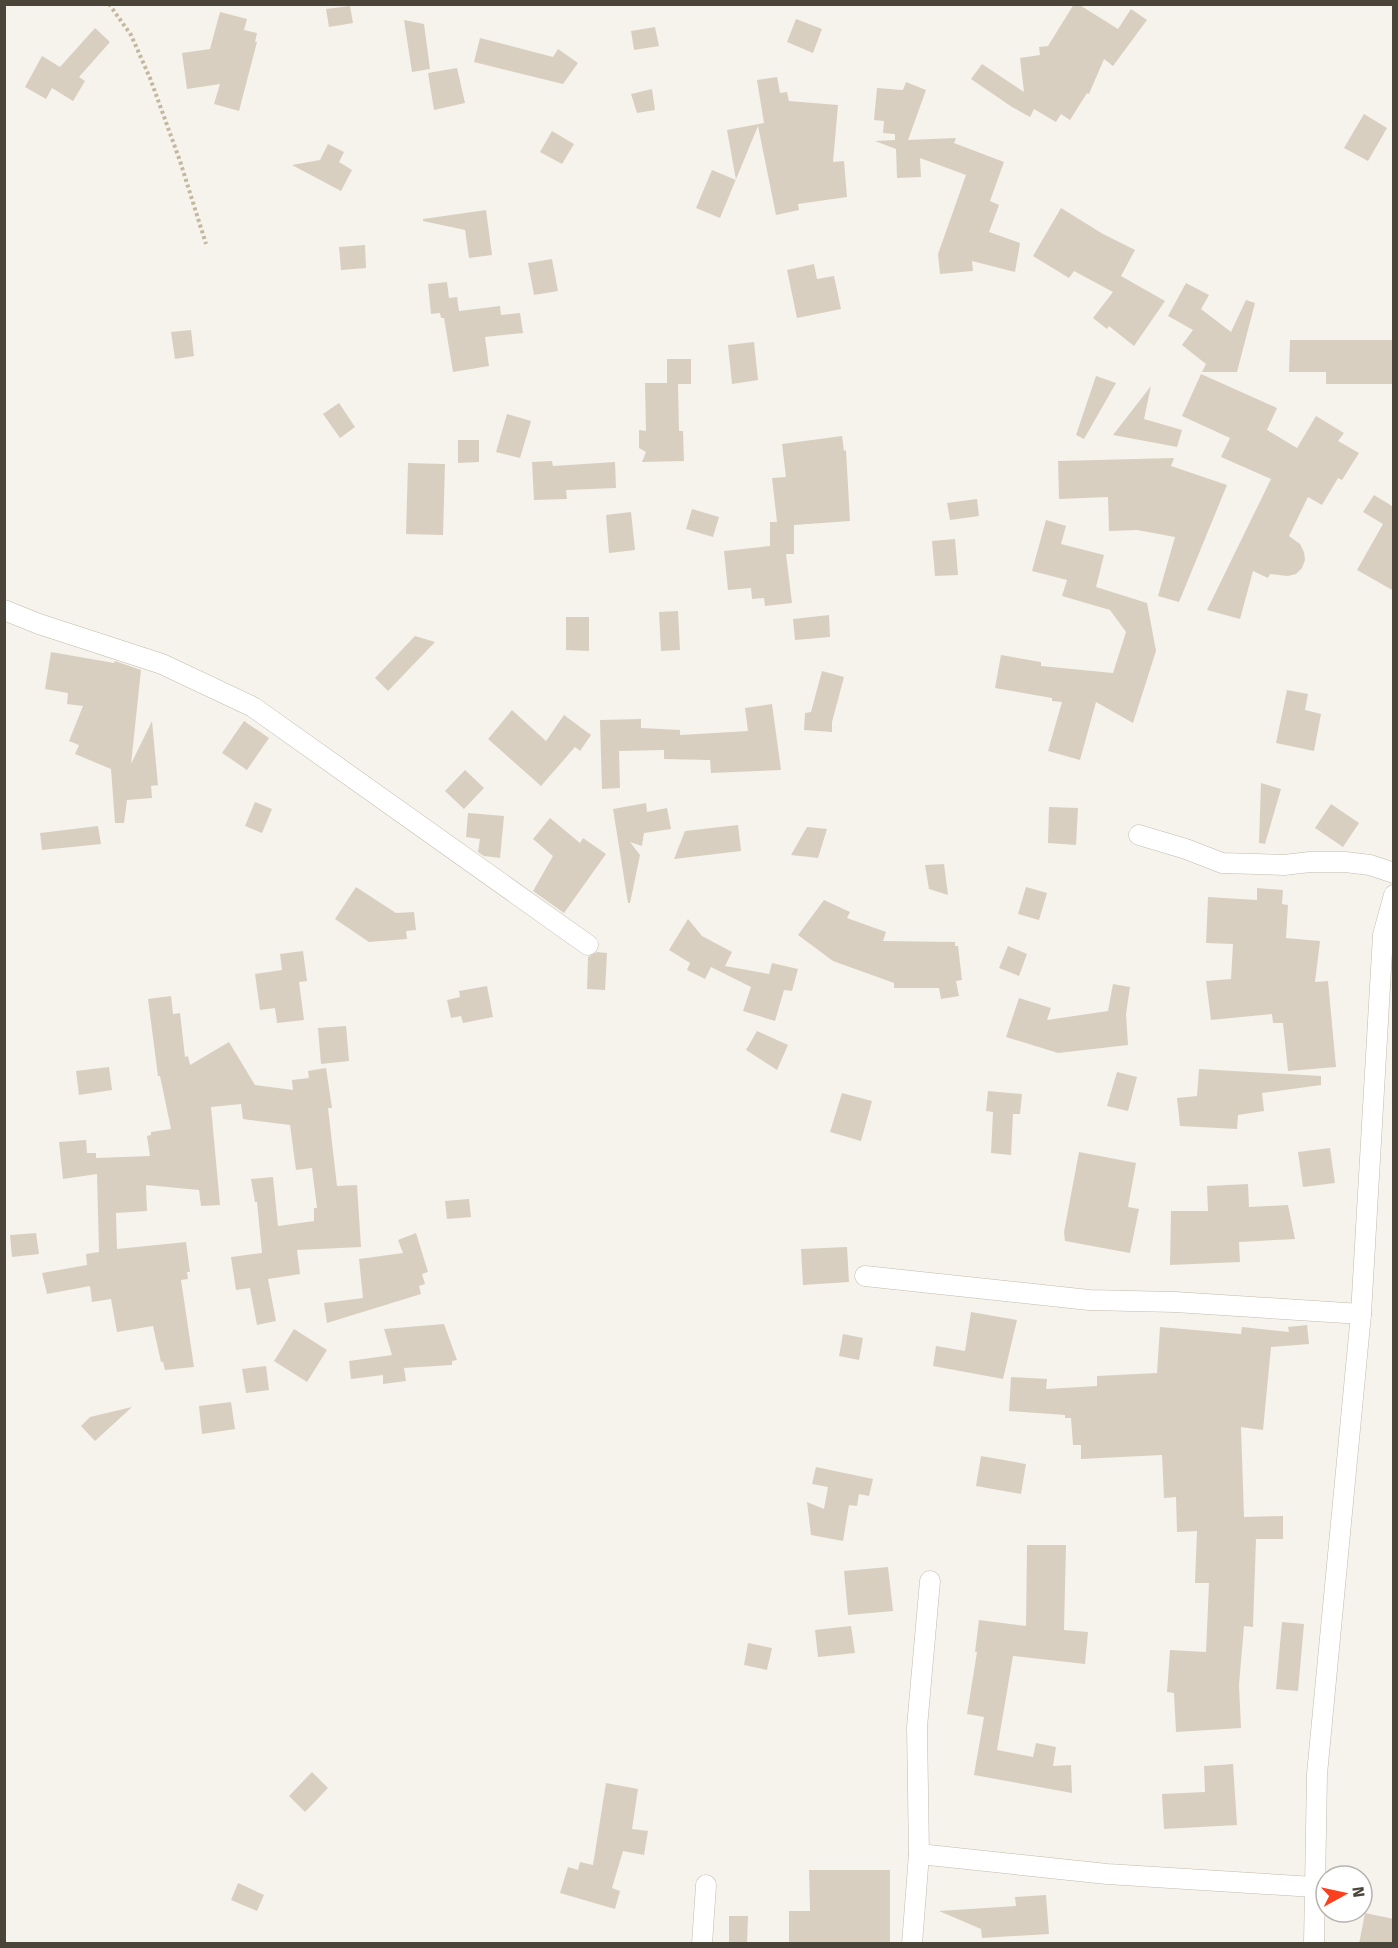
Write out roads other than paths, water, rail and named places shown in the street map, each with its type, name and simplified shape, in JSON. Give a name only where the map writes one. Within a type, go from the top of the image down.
[{"type":"street","points":[[4,610],[39,624],[162,664],[253,707],[588,945]]},
{"type":"street","points":[[1139,835],[1222,863],[1284,865],[1345,862],[1370,865],[1394,873]]},
{"type":"street","points":[[1315,1864],[1317,1774],[1361,1314],[1383,934],[1394,895]]},
{"type":"street","points":[[865,1276],[1089,1300],[1175,1302],[1361,1314]]},
{"type":"street","points":[[912,1944],[919,1854],[917,1727],[930,1581]]},
{"type":"street","points":[[919,1854],[1107,1874],[1314,1887]]},
{"type":"street","points":[[702,1944],[706,1885]]},
{"type":"street","points":[[1314,1924],[1314,1944]]}]
